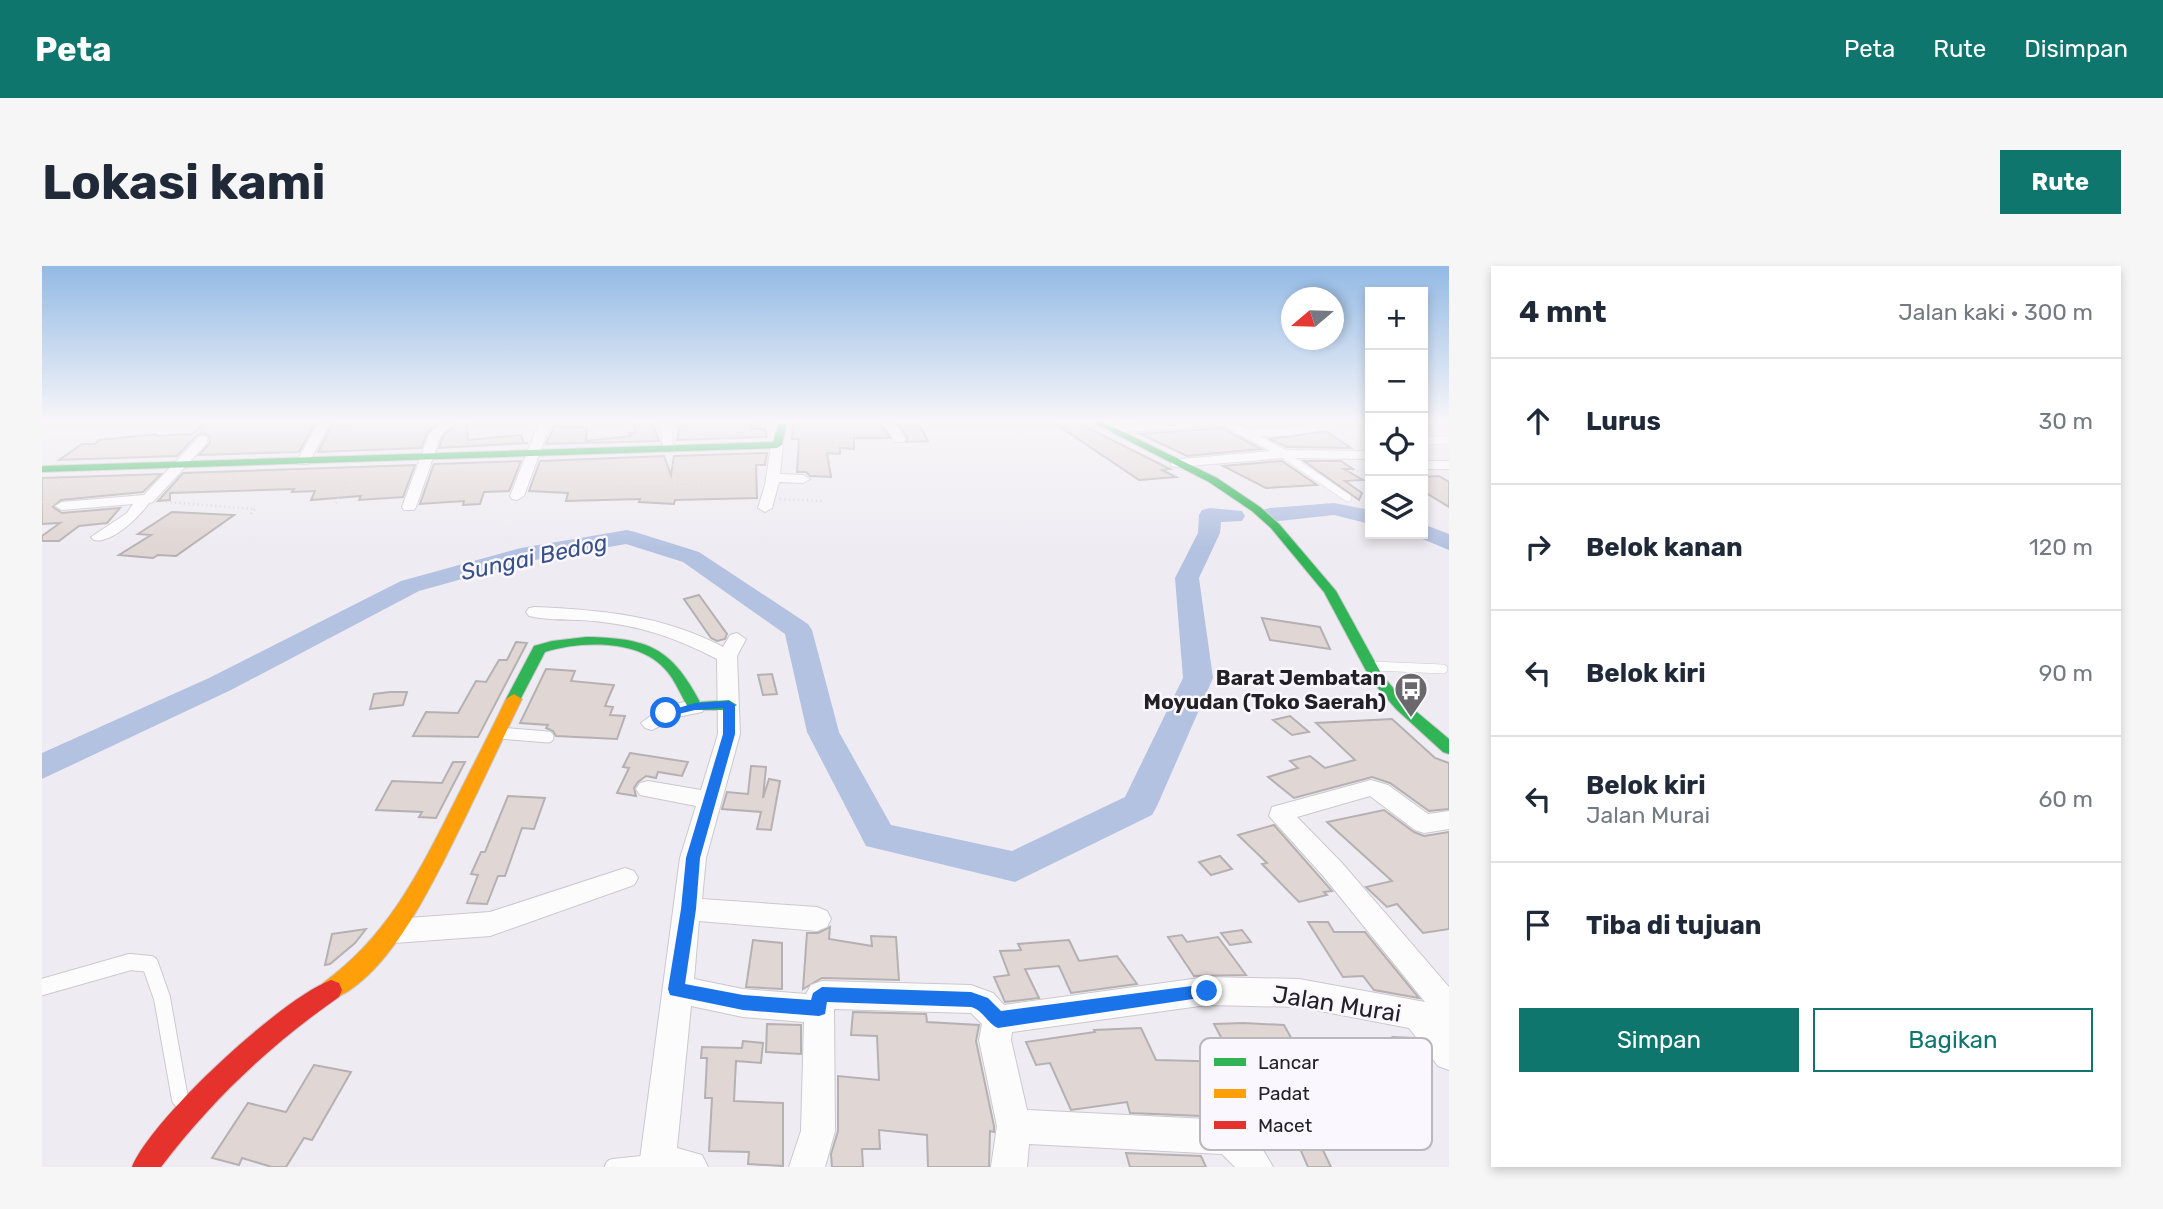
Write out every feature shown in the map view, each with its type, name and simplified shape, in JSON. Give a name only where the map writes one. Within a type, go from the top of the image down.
[{"type":"street","points":[[42,469],[207,464]]},
{"type":"street","points":[[409,507],[425,464]]},
{"type":"street","points":[[517,496],[529,464]]},
{"type":"street","points":[[766,503],[774,464]]},
{"type":"street","points":[[1178,464],[1239,496],[1275,526],[1322,581],[1343,613],[1370,665],[1392,696],[1449,748]]},
{"type":"street","points":[[99,537],[132,516],[177,465]]},
{"type":"street","points":[[1428,465],[1449,465]]},
{"type":"street","points":[[772,481],[803,479]]},
{"type":"street","points":[[62,506],[143,502]]},
{"type":"street","points":[[535,612],[600,616],[661,628],[732,647],[729,734],[693,858],[689,909],[676,989],[668,1166]]},
{"type":"street","points":[[145,1167],[207,1089],[293,1015],[342,983],[371,958],[394,931],[427,876],[536,652],[556,643],[608,643],[660,657],[676,673],[695,706]]},
{"type":"street","points":[[652,723],[671,711],[695,706],[729,705]]},
{"type":"street","points":[[1449,820],[1424,824],[1380,791],[1371,788],[1281,813],[1334,870],[1449,1009]]},
{"type":"street","points":[[648,789],[711,800]]},
{"type":"street","points":[[394,931],[490,924],[625,878]]},
{"type":"street","points":[[689,909],[817,919]]},
{"type":"street","points":[[676,989],[750,1004],[819,1009]]},
{"type":"street","name":"Jalan Murai","points":[[998,1020],[1207,991],[1299,993],[1418,1016],[1449,1019]]},
{"type":"street","points":[[807,1167],[818,1131],[819,998],[822,995],[971,999],[982,1003],[998,1020],[995,1040],[1014,1126],[1009,1167]]},
{"type":"street","points":[[1418,1016],[1449,1055]]},
{"type":"street","points":[[1014,1126],[1200,1136]]},
{"type":"street","points":[[1244,1150],[1255,1167]]},
{"type":"lane","points":[[1298,464],[1348,498]]},
{"type":"lane","points":[[1370,665],[1443,669]]},
{"type":"lane","points":[[496,733],[548,737]]},
{"type":"lane","points":[[42,986],[130,962],[150,964],[162,998],[183,1116]]},
{"type":"lane","points":[[613,1167],[668,1166]]},
{"type":"path","points":[[336,503],[363,464]]},
{"type":"path","points":[[607,464],[612,480],[618,487],[675,487],[682,484],[772,481]]},
{"type":"path","points":[[673,464],[682,484]]},
{"type":"path","points":[[42,502],[85,468]]},
{"type":"path","points":[[1339,472],[1365,470]]},
{"type":"path","points":[[1428,480],[1449,491]]},
{"type":"path","points":[[766,503],[824,501]]},
{"type":"path","points":[[143,502],[256,509],[249,516]]},
{"type":"building","points":[[434,464],[520,464],[509,491],[484,492],[480,504],[463,505],[464,501],[420,504]]},
{"type":"building","points":[[539,464],[667,464],[671,475],[673,464],[765,464],[756,465],[757,498],[675,500],[674,504],[639,502],[640,499],[566,501],[568,493],[529,491]]},
{"type":"building","points":[[797,464],[829,464],[831,477],[810,476],[806,472],[797,472]]},
{"type":"building","points":[[1115,464],[1160,464],[1170,469],[1162,470],[1176,477],[1139,480]]},
{"type":"building","points":[[1286,464],[1317,485],[1266,488],[1223,466]]},
{"type":"building","points":[[1308,464],[1346,464],[1353,469],[1344,469],[1363,480],[1345,481],[1362,493],[1359,500]]},
{"type":"building","points":[[415,465],[403,497],[359,500],[361,496],[311,500],[315,491],[292,492],[294,489],[170,493],[170,500],[158,501],[183,473]]},
{"type":"building","points":[[161,474],[143,492],[61,500],[53,507],[62,513],[120,508],[107,523],[79,526],[59,541],[42,541],[42,536],[60,523],[42,524],[42,478]]},
{"type":"building","points":[[1439,476],[1449,482],[1449,507],[1428,494],[1428,477]]},
{"type":"building","points":[[172,512],[234,515],[176,556],[158,555],[153,558],[119,555],[151,535],[138,534]]},
{"type":"building","points":[[699,595],[727,634],[725,639],[717,641],[711,638],[684,599]]},
{"type":"building","points":[[1262,618],[1320,627],[1330,649],[1270,640]]},
{"type":"building","points":[[516,642],[527,643],[478,737],[413,736],[426,712],[458,713],[476,681],[486,682],[499,660],[507,660]]},
{"type":"building","points":[[546,669],[575,671],[571,681],[614,685],[605,706],[613,707],[610,715],[625,716],[617,739],[556,736],[546,728],[548,725],[520,723]]},
{"type":"building","points":[[772,674],[777,694],[763,695],[758,675]]},
{"type":"building","points":[[407,692],[403,705],[370,709],[374,694]]},
{"type":"building","points":[[1290,716],[1309,732],[1292,735],[1273,720]]},
{"type":"building","points":[[1392,719],[1435,758],[1449,763],[1449,809],[1429,811],[1390,783],[1372,777],[1294,798],[1268,777],[1298,768],[1290,761],[1310,756],[1325,768],[1355,760],[1316,723]]},
{"type":"building","points":[[630,753],[688,762],[682,776],[658,772],[656,778],[646,776],[638,782],[634,788],[636,796],[617,793],[629,768],[623,767]]},
{"type":"building","points":[[453,762],[465,762],[436,818],[419,817],[422,812],[376,810],[392,781],[442,783]]},
{"type":"building","points":[[751,766],[766,767],[763,798],[769,779],[780,781],[771,830],[757,829],[761,812],[722,809],[727,792],[748,794]]},
{"type":"building","points":[[508,796],[545,798],[534,829],[522,828],[505,876],[498,876],[487,904],[467,903],[478,875],[471,874],[481,852],[485,852]]},
{"type":"building","points":[[1384,810],[1424,836],[1449,832],[1449,929],[1423,933],[1397,904],[1387,907],[1366,887],[1392,881],[1327,822]]},
{"type":"building","points":[[1274,825],[1332,891],[1324,892],[1327,895],[1299,902],[1262,864],[1267,863],[1238,835]]},
{"type":"building","points":[[1220,856],[1232,869],[1211,875],[1199,862]]},
{"type":"building","points":[[1308,922],[1328,922],[1334,932],[1365,932],[1419,998],[1374,990],[1363,976],[1343,977]]},
{"type":"building","points":[[830,927],[829,939],[872,946],[871,936],[896,937],[899,980],[822,978],[803,989],[807,933],[818,933]]},
{"type":"building","points":[[366,929],[355,943],[330,964],[325,965],[332,934]]},
{"type":"building","points":[[1242,930],[1251,942],[1230,945],[1221,933]]},
{"type":"building","points":[[1182,935],[1187,942],[1218,937],[1246,975],[1194,976],[1168,937]]},
{"type":"building","points":[[753,940],[782,943],[782,989],[746,987]]},
{"type":"building","points":[[1069,940],[1079,961],[1117,956],[1137,984],[1071,993],[1059,966],[1025,969],[1039,998],[1005,1002],[994,977],[1009,975],[1000,951],[1021,950],[1018,944]]},
{"type":"building","points":[[853,1012],[926,1014],[927,1022],[979,1025],[976,1041],[994,1126],[994,1132],[990,1131],[989,1167],[928,1167],[927,1135],[879,1130],[880,1149],[862,1149],[863,1167],[832,1167],[831,1154],[838,1131],[838,1076],[879,1080],[877,1036],[851,1035]]},
{"type":"building","points":[[767,1024],[801,1025],[801,1054],[766,1052]]},
{"type":"building","points":[[1214,1024],[1284,1025],[1291,1038],[1221,1038]]},
{"type":"building","points":[[1141,1028],[1156,1060],[1200,1061],[1200,1116],[1130,1113],[1127,1102],[1071,1110],[1050,1063],[1036,1065],[1026,1042],[1095,1032],[1094,1030]]},
{"type":"building","points":[[743,1041],[763,1043],[761,1063],[736,1061],[734,1101],[783,1103],[783,1166],[748,1164],[749,1152],[709,1151],[712,1098],[705,1098],[707,1058],[701,1058],[702,1047],[742,1048]]},
{"type":"building","points":[[314,1065],[351,1072],[312,1140],[304,1138],[286,1167],[272,1167],[242,1158],[239,1165],[212,1158],[248,1103],[286,1112]]},
{"type":"building","points":[[1301,1150],[1323,1150],[1331,1167],[1308,1167]]},
{"type":"building","points":[[1126,1153],[1201,1156],[1206,1167],[1130,1167]]},
{"type":"waterway","name":"Sungai Bedog","points":[[1270,515],[1334,509],[1365,516]]},
{"type":"waterway","name":"Sungai Bedog","points":[[42,767],[220,684],[410,586],[521,555],[627,537],[691,557],[798,630],[823,732],[879,836],[1015,867],[1139,806],[1198,678],[1187,578],[1209,533],[1210,515],[1234,516]]},
{"type":"waterway","name":"Sungai Bedog","points":[[1428,533],[1449,543]]},
{"type":"traffic: fast","points":[[42,469],[194,464]]},
{"type":"traffic: fast","points":[[1181,464],[1213,480],[1256,509],[1275,526],[1330,591],[1376,677],[1401,706],[1449,748]]},
{"type":"traffic: fast","points":[[514,699],[539,649],[586,641],[622,644],[653,653],[670,666],[695,707],[729,705]]},
{"type":"traffic: slow","points":[[331,990],[353,974],[372,955],[404,914],[431,867],[514,699]]},
{"type":"traffic: jam","points":[[145,1167],[208,1091],[230,1070],[277,1029],[331,990]]},
{"type":"place","name":"Barat Jembatan Moyudan (Toko Saerah)","points":[[1411,719]]},
{"type":"route","points":[[666,713],[695,706],[729,705],[729,734],[693,858],[689,909],[676,989],[743,1003],[819,1009],[819,998],[822,995],[971,999],[982,1003],[998,1020],[1207,991]]}]
